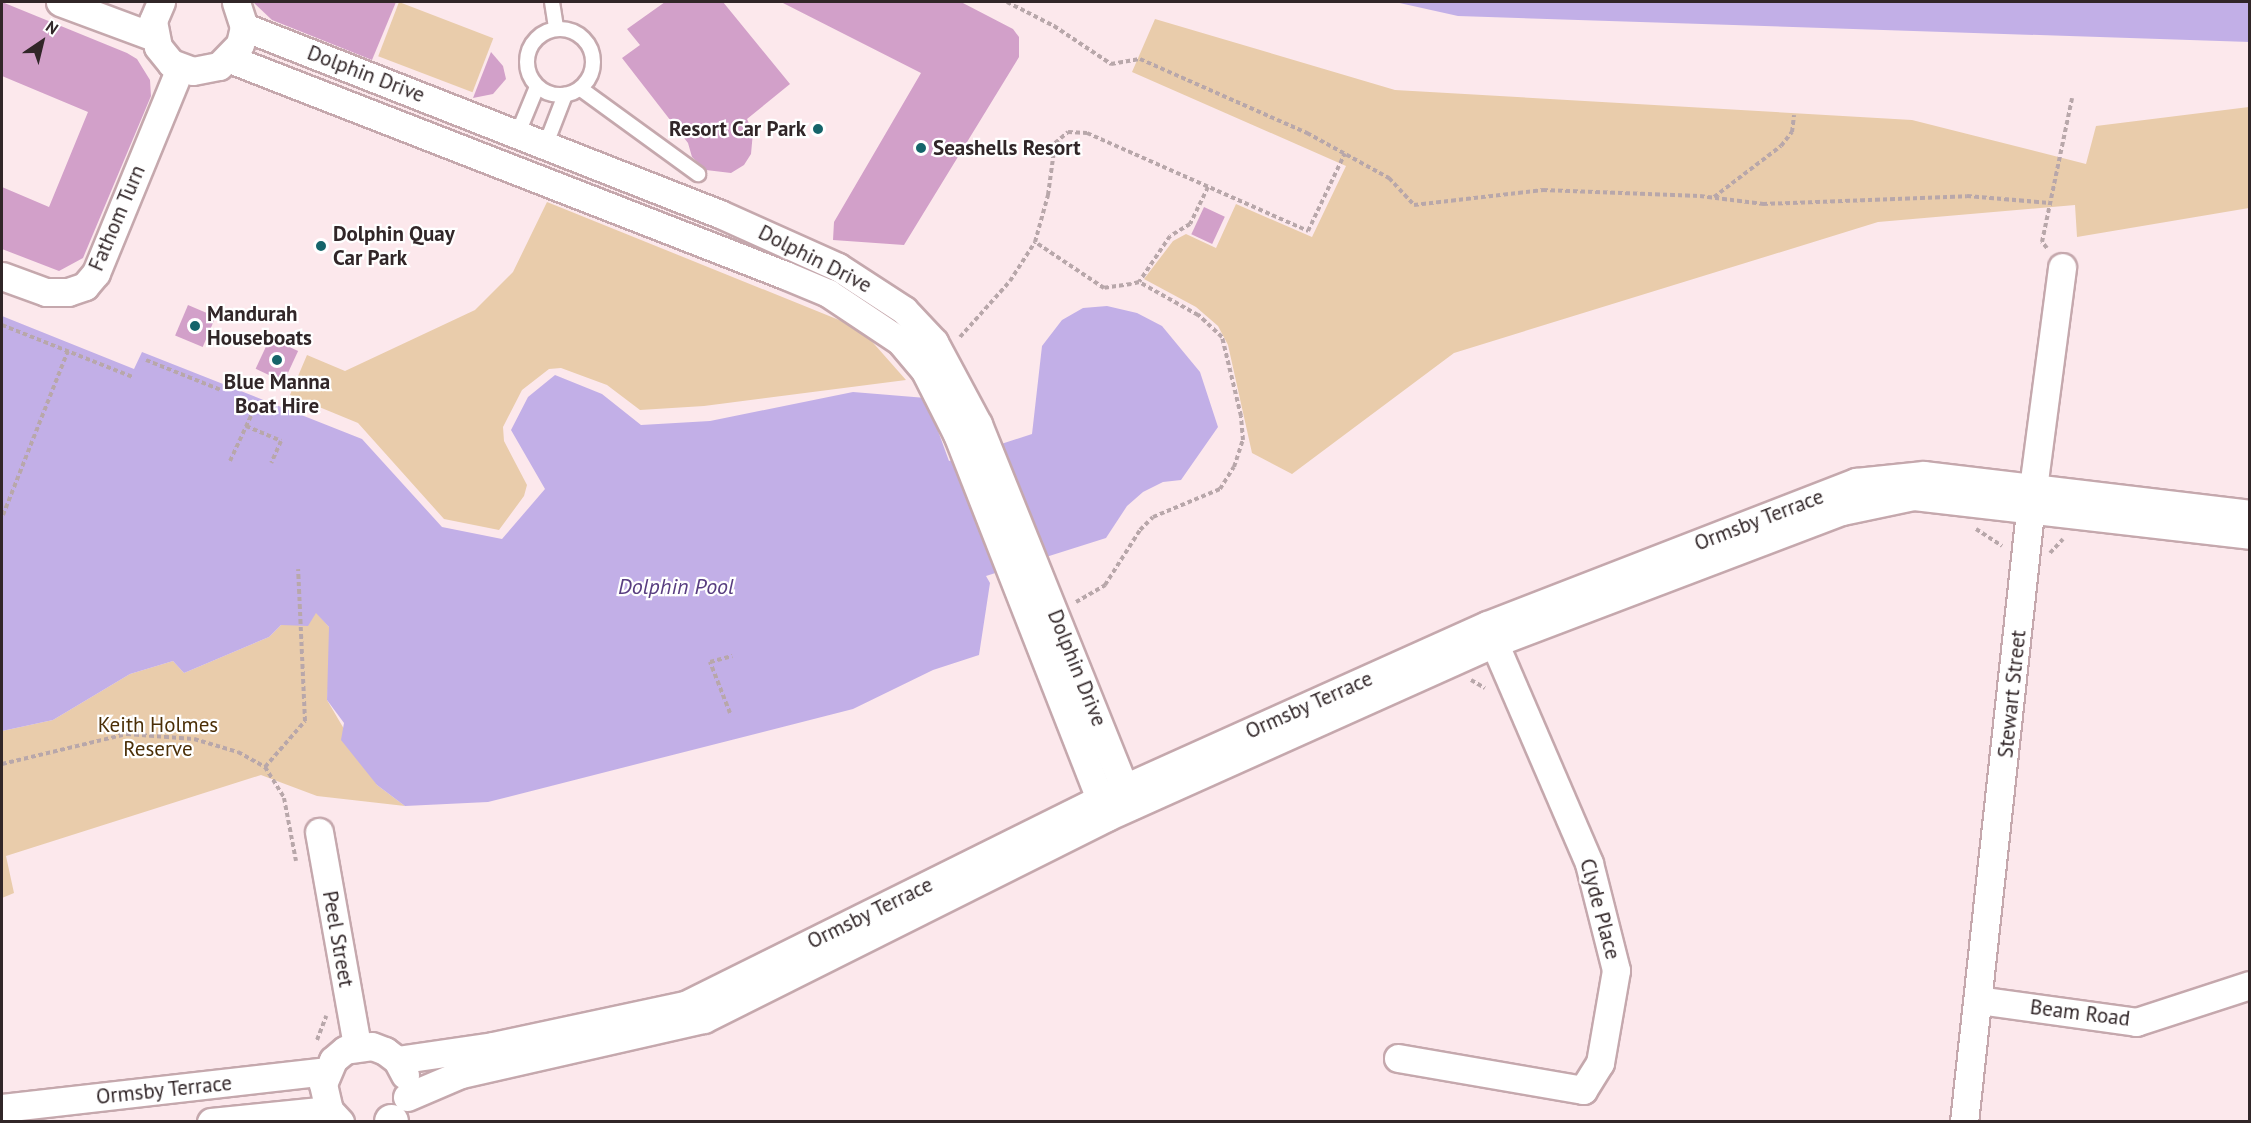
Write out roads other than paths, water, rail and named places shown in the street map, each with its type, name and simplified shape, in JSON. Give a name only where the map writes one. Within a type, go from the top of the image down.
[{"type":"street","points":[[60,2],[154,37]]},
{"type":"street","points":[[161,2],[153,21],[154,37],[164,56],[180,68],[207,71],[231,59],[240,44],[244,27],[236,2]]},
{"type":"street","name":"Dolphin Drive","points":[[244,27],[546,144],[800,248],[873,287],[923,328],[1064,637],[1128,797]]},
{"type":"street","name":"Dolphin Drive","points":[[231,59],[828,293],[900,341],[953,397],[1048,666],[1104,808]]},
{"type":"street","name":"Fathom Turn","points":[[2,276],[46,292],[68,292],[85,286],[96,273],[180,68]]},
{"type":"street","name":"Stewart Street","points":[[1964,1122],[2032,500],[2062,267]]},
{"type":"street","name":"Ormsby Terrace","points":[[397,1059],[493,1046],[685,1005],[1104,808],[1490,634],[1842,510],[1914,496],[2032,500],[2250,514]]},
{"type":"street","name":"Ormsby Terrace","points":[[2032,500],[2250,535]]},
{"type":"street","name":"Clyde Place","points":[[1398,1058],[1583,1090],[1600,1064],[1616,970],[1603,916],[1589,862],[1490,634]]},
{"type":"street","name":"Ormsby Terrace","points":[[395,1115],[461,1074],[705,1020],[1104,808]]},
{"type":"street","name":"Peel Street","points":[[319,832],[357,1046]]},
{"type":"street","name":"Beam Road","points":[[1978,1000],[2136,1022],[2250,985]]},
{"type":"street","points":[[334,1116],[324,1098],[326,1071],[345,1050],[357,1046],[386,1051],[397,1059],[407,1083],[395,1115]]},
{"type":"street","name":"Ormsby Terrace","points":[[2,1108],[326,1071]]},
{"type":"street","name":"Ormsby Terrace","points":[[211,1122],[334,1116]]},
{"type":"lane","points":[[552,2],[556,28]]},
{"type":"lane","points":[[556,28],[573,31],[587,42],[594,58],[591,75],[581,89],[565,95],[549,94],[537,87],[527,70],[527,51],[538,35],[556,28]]},
{"type":"lane","points":[[518,133],[537,87]]},
{"type":"lane","points":[[581,89],[698,174]]},
{"type":"lane","points":[[546,144],[565,95]]},
{"type":"water","points":[[1395,2],[2249,2],[2250,42],[1458,16]]},
{"type":"water","name":"Dolphin Pool","points":[[1107,306],[1137,313],[1162,326],[1200,372],[1218,427],[1181,480],[1163,482],[1143,492],[1127,506],[1106,538],[986,576],[990,583],[979,655],[933,670],[853,709],[488,802],[405,806],[377,785],[341,740],[344,723],[327,700],[329,627],[316,613],[308,626],[281,625],[269,637],[184,673],[173,661],[130,674],[53,720],[2,731],[2,316],[134,369],[142,352],[362,439],[442,527],[502,539],[545,489],[511,430],[528,397],[555,375],[602,394],[641,425],[710,421],[853,392],[926,398],[949,461],[1032,434],[1042,346],[1062,320],[1083,308]]},
{"type":"place","name":"Resort Car Park","points":[[818,129]]},
{"type":"place","name":"Seashells Resort","points":[[921,148]]},
{"type":"place","name":"Dolphin Quay Car Park","points":[[321,246]]},
{"type":"place","name":"Mandurah Houseboats","points":[[195,326]]},
{"type":"place","name":"Blue Manna Boat Hire","points":[[277,360]]},
{"type":"park label","name":"Keith Holmes Reserve","points":[[158,737]]}]
